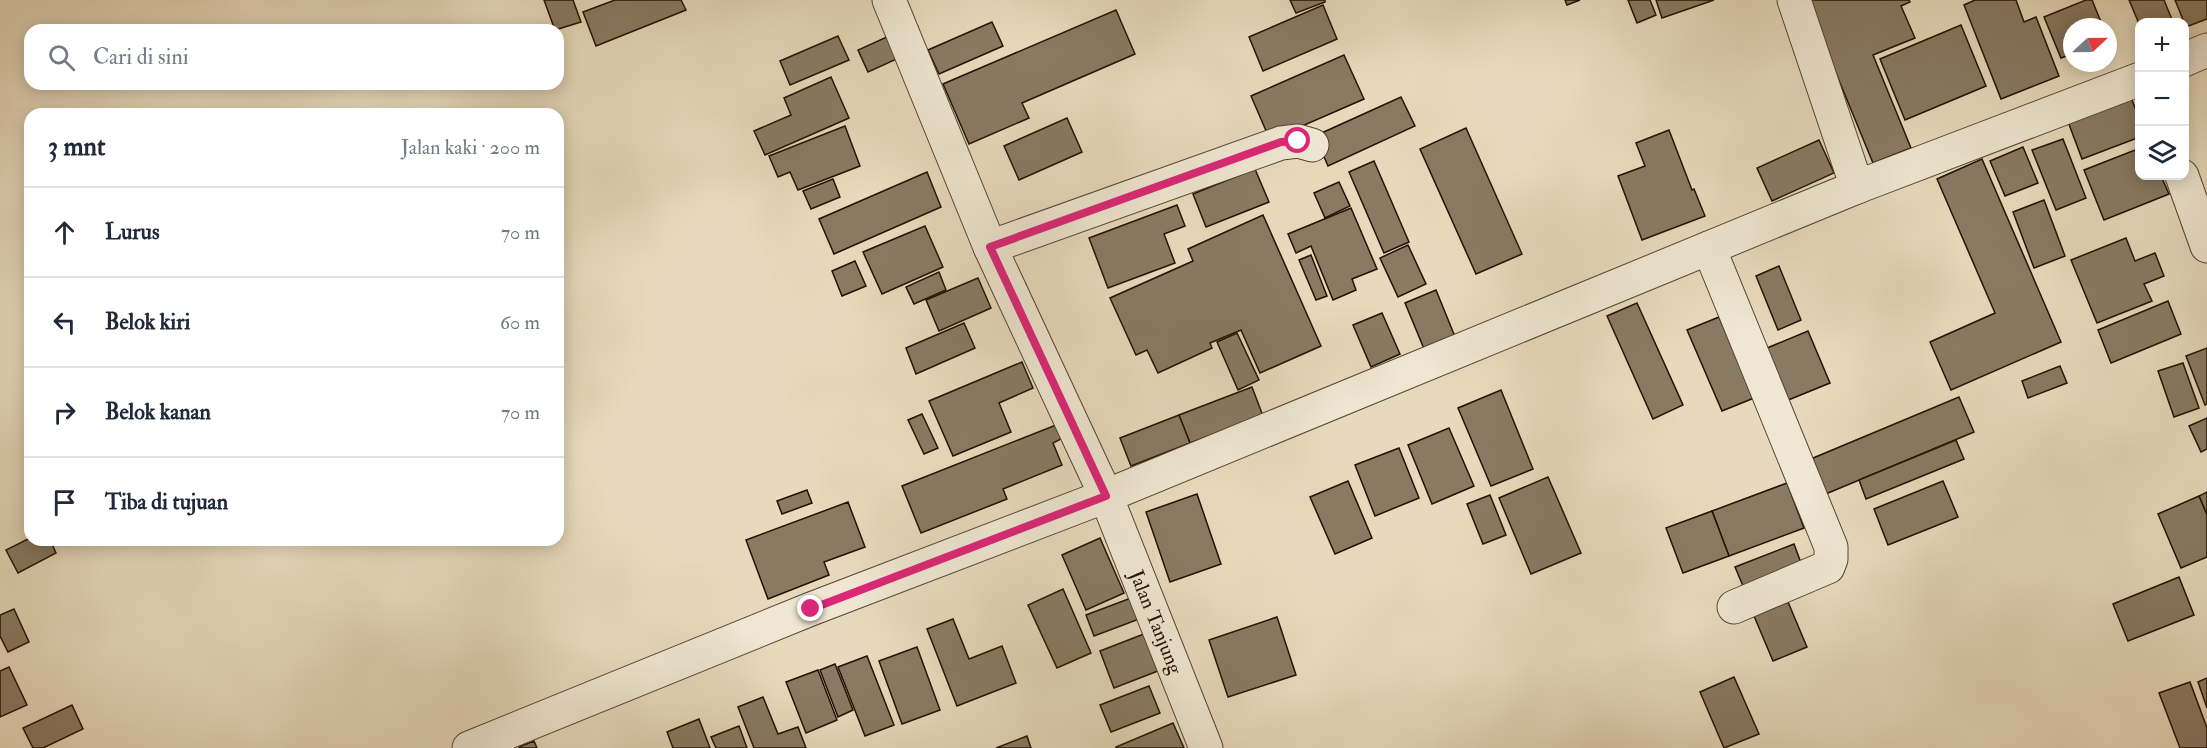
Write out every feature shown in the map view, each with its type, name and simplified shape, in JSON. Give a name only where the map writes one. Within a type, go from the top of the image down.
[{"type":"street","name":"Jalan Tanjung","points":[[889,0],[990,247],[1106,496],[1206,748]]},
{"type":"street","points":[[1794,0],[1857,187]]},
{"type":"street","points":[[2189,58],[2207,50]]},
{"type":"street","points":[[469,748],[811,609],[1106,496],[1857,187],[2135,81]]},
{"type":"street","points":[[990,247],[1281,142],[1298,141],[1312,145]]},
{"type":"street","points":[[2183,180],[2207,246]]},
{"type":"street","points":[[1710,248],[1831,547],[1828,567],[1734,607]]},
{"type":"building","points":[[544,0],[573,0],[581,22],[564,27],[564,24],[553,24]]},
{"type":"building","points":[[615,0],[681,0],[686,10],[596,46],[583,12]]},
{"type":"building","points":[[1290,0],[1325,0],[1325,2],[1296,13]]},
{"type":"building","points":[[1565,0],[1580,0],[1567,5]]},
{"type":"building","points":[[1628,0],[1650,0],[1656,15],[1637,23]]},
{"type":"building","points":[[1656,0],[1714,0],[1662,18]]},
{"type":"building","points":[[1806,0],[1909,0],[1910,2],[1901,6],[1915,38],[1873,55],[1911,148],[1873,163]]},
{"type":"building","points":[[1975,0],[2016,0],[2024,22],[2036,17],[2059,76],[2001,99],[1964,5]]},
{"type":"building","points":[[2086,0],[2092,0],[2099,18],[2063,18],[2063,57],[2061,58],[2044,17]]},
{"type":"building","points":[[2129,0],[2164,0],[2171,18],[2137,18]]},
{"type":"building","points":[[2175,0],[2207,0],[2207,19],[2189,26],[2189,18],[2182,18]]},
{"type":"building","points":[[1323,5],[1337,39],[1263,71],[1249,37]]},
{"type":"building","points":[[1116,10],[1135,54],[1022,103],[1029,118],[969,144],[943,84]]},
{"type":"building","points":[[992,22],[1003,46],[939,74],[928,50]]},
{"type":"building","points":[[1961,25],[1986,86],[1905,120],[1880,59]]},
{"type":"building","points":[[838,36],[849,60],[790,85],[780,61]]},
{"type":"building","points":[[889,36],[899,58],[868,72],[858,50]]},
{"type":"building","points":[[1344,55],[1364,99],[1270,140],[1251,96]]},
{"type":"building","points":[[831,77],[849,118],[765,155],[754,131],[791,115],[784,98]]},
{"type":"building","points":[[2130,95],[2135,108],[2135,139],[2082,159],[2067,119]]},
{"type":"building","points":[[1401,97],[1415,126],[1328,166],[1315,136]]},
{"type":"building","points":[[1067,118],[1082,152],[1019,180],[1004,146]]},
{"type":"building","points":[[845,126],[860,166],[798,190],[790,172],[778,177],[769,156]]},
{"type":"building","points":[[1466,128],[1522,254],[1476,274],[1420,149]]},
{"type":"building","points":[[1669,130],[1692,190],[1694,189],[1705,216],[1642,240],[1618,176],[1645,166],[1636,143]]},
{"type":"building","points":[[2063,139],[2086,198],[2056,210],[2032,150]]},
{"type":"building","points":[[1819,140],[1834,173],[1772,201],[1757,168]]},
{"type":"building","points":[[2023,147],[2038,183],[2005,196],[1990,161]]},
{"type":"building","points":[[2135,150],[2135,180],[2163,180],[2169,194],[2104,220],[2084,170]]},
{"type":"building","points":[[1982,159],[2061,342],[1951,390],[1930,342],[1995,313],[1937,179]]},
{"type":"building","points":[[1374,161],[1409,242],[1384,253],[1349,172]]},
{"type":"building","points":[[1255,169],[1269,202],[1206,227],[1193,194]]},
{"type":"building","points":[[927,172],[941,207],[834,254],[819,219]]},
{"type":"building","points":[[833,179],[840,197],[811,209],[803,191]]},
{"type":"building","points":[[1339,182],[1350,206],[1325,218],[1314,193]]},
{"type":"building","points":[[2044,200],[2065,256],[2034,268],[2013,212]]},
{"type":"building","points":[[1177,205],[1185,226],[1164,234],[1175,263],[1108,288],[1089,238]]},
{"type":"building","points":[[1351,208],[1377,269],[1352,279],[1356,290],[1333,300],[1311,246],[1296,253],[1288,234]]},
{"type":"building","points":[[1263,215],[1321,346],[1260,373],[1241,330],[1210,343],[1212,348],[1158,373],[1147,350],[1136,355],[1110,298],[1193,261],[1188,249]]},
{"type":"building","points":[[925,226],[943,267],[882,294],[863,252]]},
{"type":"building","points":[[2126,238],[2135,261],[2155,253],[2164,276],[2144,284],[2152,301],[2097,323],[2071,260]]},
{"type":"building","points":[[1408,245],[1426,284],[1398,297],[1380,258]]},
{"type":"building","points":[[1311,255],[1327,296],[1316,300],[1299,260]]},
{"type":"building","points":[[855,261],[866,286],[842,296],[832,271]]},
{"type":"building","points":[[1779,266],[1801,320],[1778,330],[1756,276]]},
{"type":"building","points":[[939,272],[946,290],[914,304],[906,287]]},
{"type":"building","points":[[978,278],[991,308],[939,331],[926,300]]},
{"type":"building","points":[[1436,290],[1458,344],[1427,356],[1405,303]]},
{"type":"building","points":[[2168,301],[2181,334],[2111,363],[2098,330]]},
{"type":"building","points":[[1637,303],[1683,405],[1653,419],[1607,316]]},
{"type":"building","points":[[1382,313],[1400,354],[1371,367],[1353,325]]},
{"type":"building","points":[[1719,317],[1754,398],[1722,411],[1687,330]]},
{"type":"building","points":[[964,323],[975,348],[916,374],[906,348]]},
{"type":"building","points":[[1808,331],[1830,383],[1781,403],[1760,351]]},
{"type":"building","points":[[1237,333],[1259,380],[1238,390],[1217,342]]},
{"type":"building","points":[[2207,348],[2207,404],[2205,405],[2186,356]]},
{"type":"building","points":[[1022,362],[1033,388],[999,403],[1011,432],[953,456],[929,401]]},
{"type":"building","points":[[2183,363],[2199,408],[2174,417],[2158,371]]},
{"type":"building","points":[[2060,366],[2067,383],[2028,398],[2022,381]]},
{"type":"building","points":[[1252,387],[1263,416],[1190,443],[1179,415]]},
{"type":"building","points":[[1501,390],[1533,469],[1491,486],[1458,408]]},
{"type":"building","points":[[1959,397],[1974,432],[1821,496],[1806,461]]},
{"type":"building","points":[[922,414],[938,448],[924,454],[908,420]]},
{"type":"building","points":[[1179,415],[1190,443],[1131,466],[1120,438]]},
{"type":"building","points":[[2207,418],[2207,449],[2201,452],[2189,426]]},
{"type":"building","points":[[1056,425],[1061,439],[1053,443],[1062,465],[1003,489],[1007,499],[921,533],[902,486]]},
{"type":"building","points":[[1449,428],[1474,486],[1432,504],[1408,445]]},
{"type":"building","points":[[1956,440],[1964,459],[1866,499],[1859,480]]},
{"type":"building","points":[[1399,448],[1419,498],[1375,516],[1355,465]]},
{"type":"building","points":[[1548,477],[1581,553],[1531,574],[1499,498]]},
{"type":"building","points":[[1348,481],[1372,538],[1335,554],[1310,497]]},
{"type":"building","points":[[1943,481],[1958,517],[1888,545],[1874,509]]},
{"type":"building","points":[[1787,483],[1804,528],[1729,556],[1712,511]]},
{"type":"building","points":[[807,490],[812,503],[782,514],[777,501]]},
{"type":"building","points":[[2207,492],[2207,515],[2199,496]]},
{"type":"building","points":[[1197,494],[1221,564],[1170,582],[1146,512]]},
{"type":"building","points":[[1490,495],[1506,535],[1483,544],[1467,504]]},
{"type":"building","points":[[2199,496],[2207,515],[2207,557],[2181,568],[2158,514]]},
{"type":"building","points":[[848,502],[865,547],[824,562],[829,575],[768,599],[746,540]]},
{"type":"building","points":[[1712,511],[1729,556],[1683,573],[1666,528]]},
{"type":"building","points":[[1100,538],[1124,593],[1086,610],[1062,555]]},
{"type":"building","points":[[24,541],[24,546],[53,546],[56,553],[18,573],[6,550]]},
{"type":"building","points":[[1794,544],[1804,571],[1746,593],[1735,567]]},
{"type":"building","points":[[2179,577],[2194,615],[2128,641],[2113,604]]},
{"type":"building","points":[[1063,589],[1091,653],[1057,668],[1028,605]]},
{"type":"building","points":[[1131,598],[1139,619],[1094,636],[1086,615]]},
{"type":"building","points":[[1788,602],[1807,647],[1773,661],[1754,616]]},
{"type":"building","points":[[14,609],[29,642],[8,652],[0,636],[0,615]]},
{"type":"building","points":[[1277,617],[1296,675],[1228,697],[1209,640]]},
{"type":"building","points":[[953,619],[969,659],[1002,646],[1016,683],[957,706],[927,629]]},
{"type":"building","points":[[1149,632],[1163,669],[1114,688],[1100,651]]},
{"type":"building","points":[[917,647],[940,710],[902,724],[879,661]]},
{"type":"building","points":[[867,656],[894,725],[865,736],[838,667]]},
{"type":"building","points":[[835,664],[853,710],[838,717],[820,670]]},
{"type":"building","points":[[9,667],[27,705],[0,717],[0,671]]},
{"type":"building","points":[[818,670],[837,720],[806,733],[786,682]]},
{"type":"building","points":[[1734,677],[1759,734],[1724,748],[1700,692]]},
{"type":"building","points":[[2207,678],[2207,708],[2198,682]]},
{"type":"building","points":[[2190,682],[2207,728],[2207,748],[2180,748],[2159,693]]},
{"type":"building","points":[[1149,686],[1160,713],[1111,732],[1100,705]]},
{"type":"building","points":[[763,697],[778,734],[798,727],[806,748],[754,748],[738,707]]},
{"type":"building","points":[[72,705],[83,729],[43,748],[33,748],[23,728]]},
{"type":"building","points":[[699,719],[710,748],[673,748],[667,732]]},
{"type":"building","points":[[1173,723],[1184,748],[1116,748],[1116,747]]},
{"type":"building","points":[[739,726],[747,748],[716,748],[711,737]]},
{"type":"building","points":[[1027,736],[1031,748],[996,748]]},
{"type":"building","points":[[534,741],[537,748],[519,748],[519,747]]},
{"type":"route","points":[[811,609],[1106,496],[990,247],[1281,142],[1298,141]]}]
